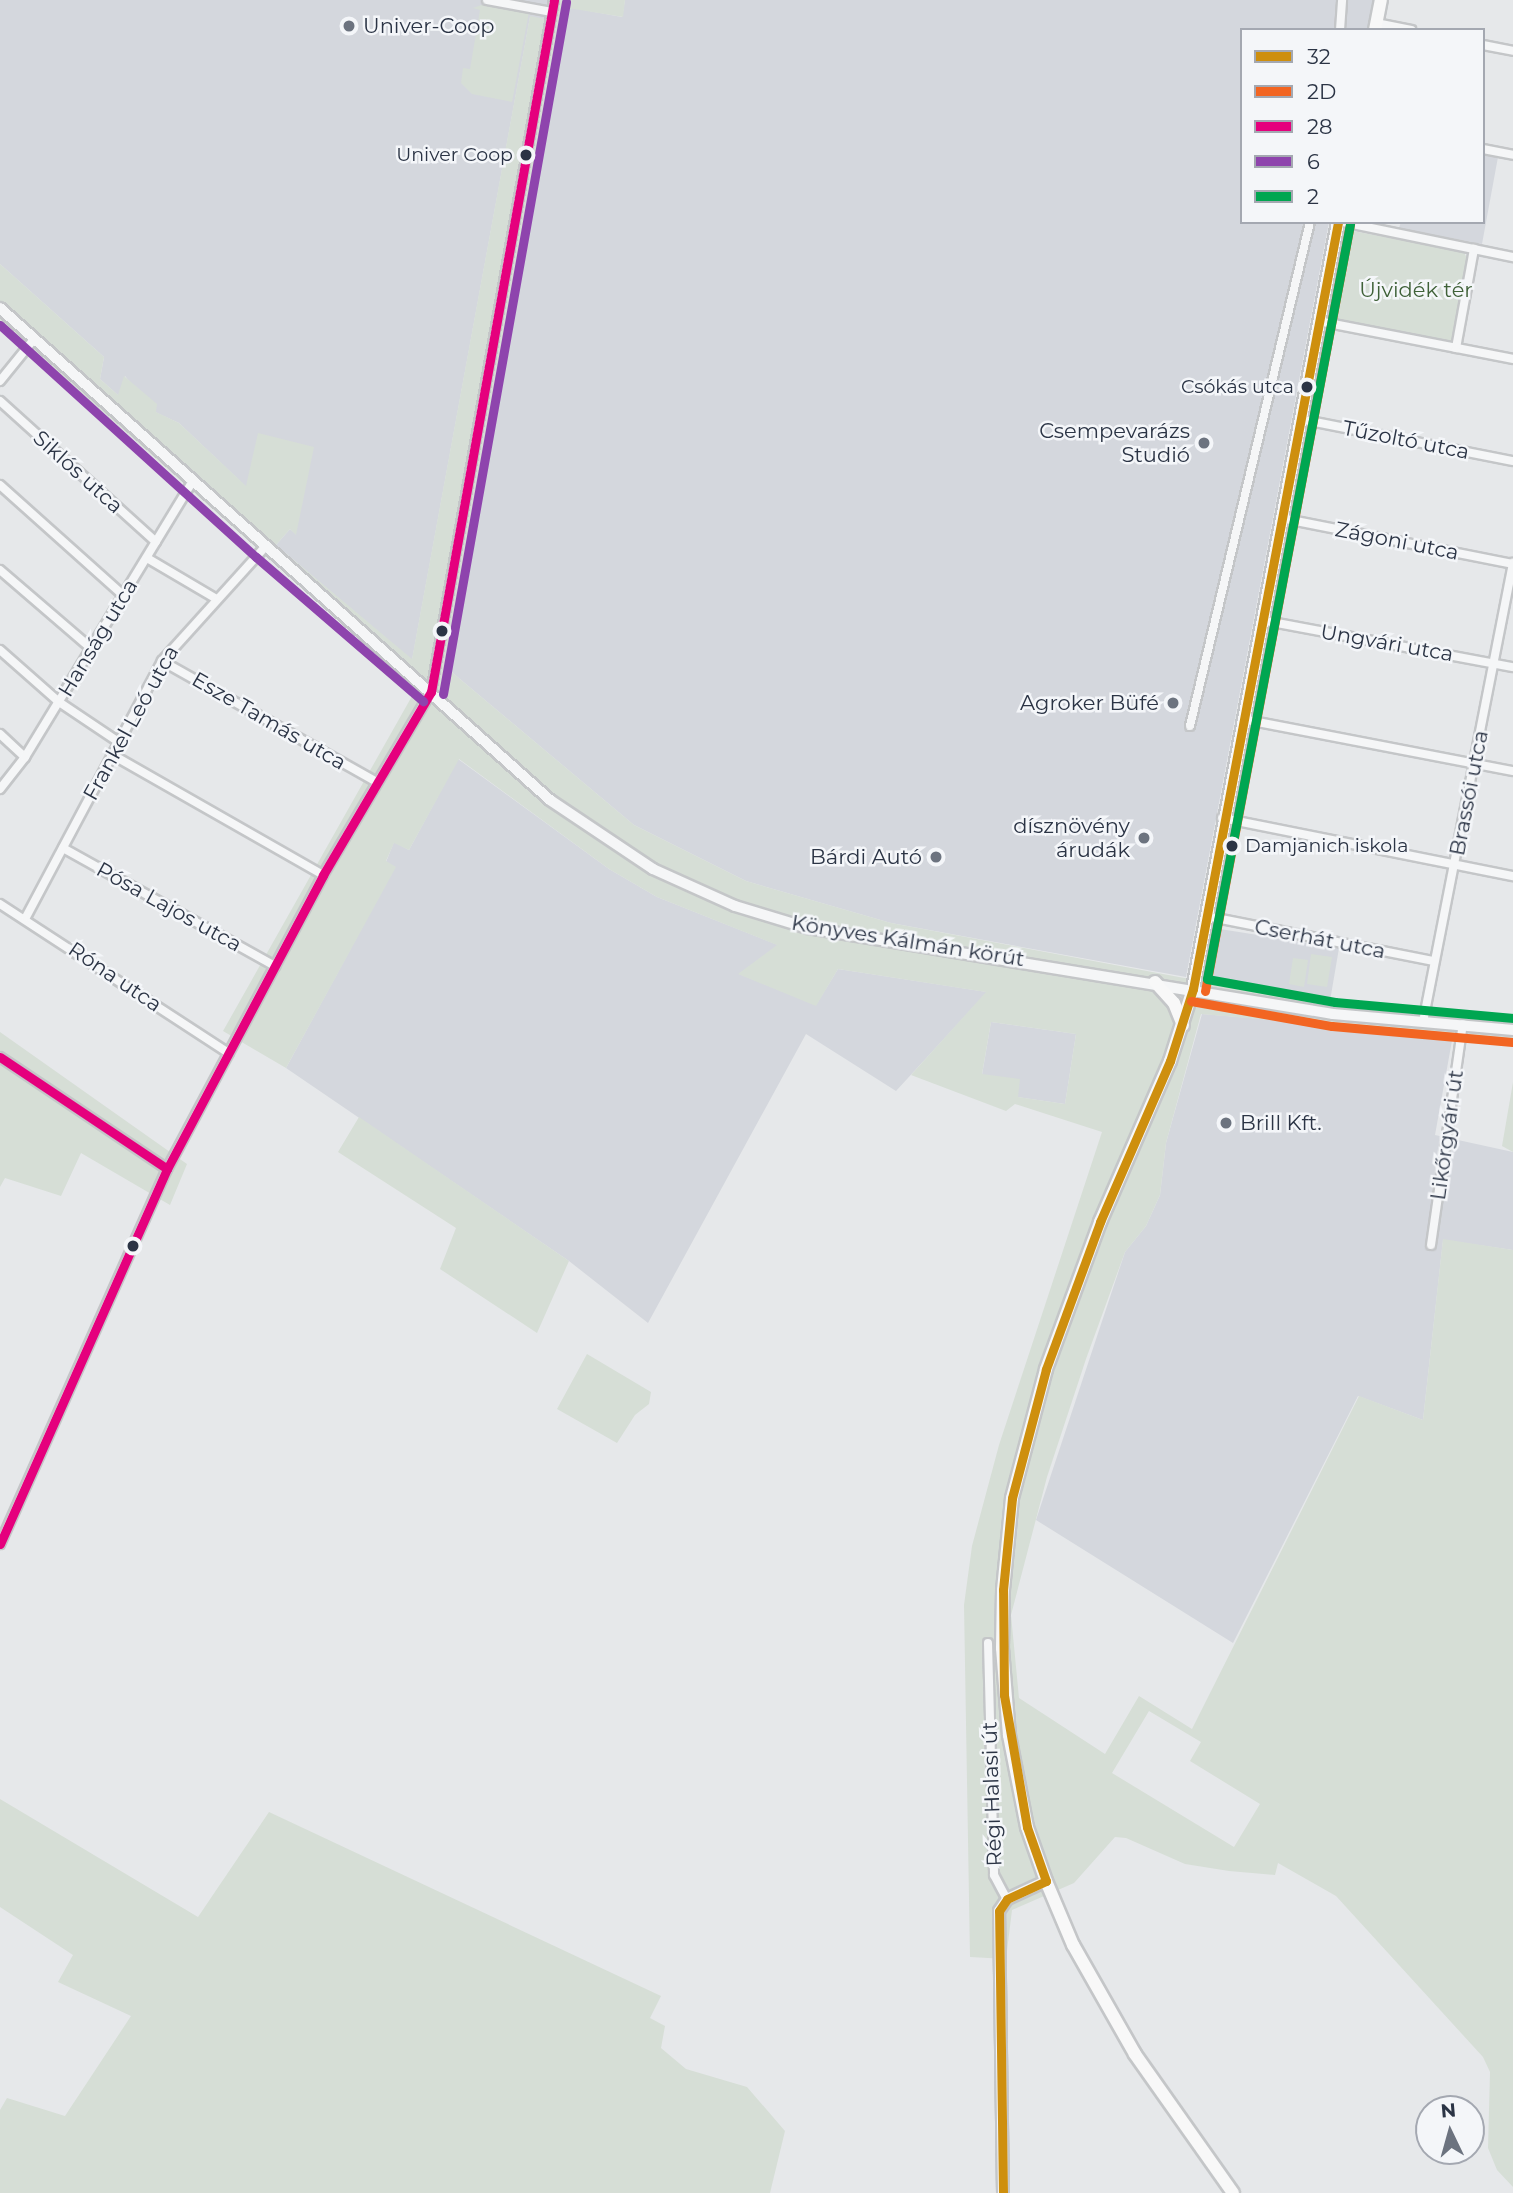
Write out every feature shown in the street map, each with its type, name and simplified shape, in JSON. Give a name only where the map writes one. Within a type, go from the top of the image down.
[{"type":"main road","points":[[1376,26],[1381,0]]},
{"type":"main road","points":[[1233,2193],[1135,2054],[1073,1945],[1046,1881],[1027,1827],[1004,1695],[1003,1590],[1012,1498],[1046,1369],[1100,1222],[1183,1026],[1193,989],[1222,818],[1318,321],[1340,224]]},
{"type":"main road","points":[[1155,982],[1174,1003],[1183,1026]]},
{"type":"street","points":[[487,0],[552,12]]},
{"type":"street","points":[[0,1544],[167,1169],[323,875],[431,692],[554,0]]},
{"type":"street","points":[[1340,28],[1342,0]]},
{"type":"street","points":[[1376,26],[1394,28]]},
{"type":"street","points":[[1485,45],[1513,51]]},
{"type":"street","points":[[1485,149],[1513,155]]},
{"type":"street","points":[[1190,726],[1310,224]]},
{"type":"street","points":[[1350,224],[1513,257]]},
{"type":"street","points":[[1456,348],[1474,249]]},
{"type":"street","name":"Könyves Kálmán körút","points":[[0,307],[264,548],[431,692],[550,800],[590,830],[653,869],[735,906],[808,928],[1155,982],[1333,1014],[1513,1030]]},
{"type":"street","points":[[1318,321],[1513,359]]},
{"type":"street","points":[[0,381],[35,338]]},
{"type":"street","name":"Siklós utca","points":[[0,401],[156,542]]},
{"type":"street","name":"Tűzoltó utca","points":[[1300,419],[1513,461]]},
{"type":"street","name":"Hanság utca","points":[[0,789],[25,757],[192,482]]},
{"type":"street","points":[[0,485],[124,596]]},
{"type":"street","name":"Zágoni utca","points":[[1281,518],[1513,564]]},
{"type":"street","name":"Frankel Leó utca","points":[[26,917],[117,741],[162,661],[215,598],[264,548]]},
{"type":"street","points":[[147,558],[215,598]]},
{"type":"street","name":"Brassói utca","points":[[1423,1022],[1513,564]]},
{"type":"street","points":[[0,570],[92,649]]},
{"type":"street","name":"Ungvári utca","points":[[1260,620],[1513,667]]},
{"type":"street","points":[[0,650],[59,702],[117,741]]},
{"type":"street","name":"Esze Tamás utca","points":[[162,661],[377,782]]},
{"type":"street","points":[[1241,719],[1513,771]]},
{"type":"street","points":[[0,734],[25,757]]},
{"type":"street","points":[[111,754],[323,875]]},
{"type":"street","points":[[1222,818],[1513,876]]},
{"type":"street","name":"Pósa Lajos utca","points":[[63,848],[275,966]]},
{"type":"street","name":"Róna utca","points":[[0,904],[26,917],[229,1053]]},
{"type":"street","name":"Cserhát utca","points":[[1206,916],[1433,961]]},
{"type":"street","name":"Likőrgyári út","points":[[1431,1245],[1463,1024]]},
{"type":"street","points":[[0,1058],[167,1169]]},
{"type":"street","name":"Régi Halasi út","points":[[988,1643],[994,1875],[1007,1899]]},
{"type":"street","points":[[1003,2193],[998,1926],[1007,1899],[1046,1881]]},
{"type":"shaded area","points":[[0,0],[559,0],[556,21],[530,17],[412,660],[276,545],[290,529],[296,534],[179,423],[155,412],[125,376],[119,396],[100,379],[104,357],[0,264]]},
{"type":"shaded area","points":[[625,0],[1381,0],[1374,28],[1240,28],[1240,224],[1329,224],[1186,977],[891,923],[746,881],[634,825],[448,669],[562,6],[622,17]]},
{"type":"shaded area","points":[[1485,155],[1498,157],[1482,244],[1399,228],[1400,224],[1485,224]]},
{"type":"shaded area","points":[[458,759],[609,869],[657,897],[778,945],[739,974],[816,1005],[838,969],[987,992],[896,1091],[806,1034],[648,1323],[569,1261],[286,1068],[395,867],[386,862],[394,842],[409,850]]},
{"type":"shaded area","points":[[1220,929],[1339,948],[1330,1001],[1211,983]]},
{"type":"shaded area","points":[[1202,1014],[1453,1035],[1435,1135],[1513,1152],[1513,1250],[1443,1240],[1423,1420],[1358,1396],[1233,1643],[1036,1520],[1125,1252],[1146,1226],[1160,1195],[1166,1143]]},
{"type":"shaded area","points":[[991,1022],[1076,1034],[1065,1104],[1017,1097],[982,1075]]},
{"type":"green space","points":[[559,0],[625,0],[623,17],[562,7],[448,669],[634,825],[746,881],[891,923],[1211,983],[1513,1022],[1513,1041],[1201,1014],[1166,1143],[1160,1195],[1146,1226],[1125,1252],[1086,1359],[1047,1477],[1011,1615],[1019,1698],[1105,1754],[1139,1696],[1192,1729],[1359,1396],[1423,1420],[1443,1239],[1513,1250],[1513,2187],[1497,2170],[1488,2148],[1490,2072],[1483,2057],[1336,1896],[1278,1863],[1275,1875],[1185,1864],[1126,1838],[1115,1837],[1074,1883],[1012,1910],[1006,1959],[970,1957],[964,1605],[972,1546],[999,1445],[1102,1132],[1015,1104],[1006,1111],[911,1075],[986,992],[838,969],[816,1006],[738,974],[777,945],[657,897],[609,869],[459,759],[409,850],[394,843],[386,861],[396,867],[286,1068],[223,1031],[416,689],[0,321],[0,264],[104,357],[100,379],[118,395],[124,376],[157,404],[156,412],[179,423],[246,486],[258,433],[314,447],[296,535],[290,529],[276,545],[412,659],[530,16],[555,21]],"holes":[[[991,1022],[1076,1034],[1065,1104],[1018,1097],[1020,1079],[982,1074]],[[1149,1711],[1201,1742],[1190,1761],[1260,1804],[1234,1847],[1112,1773]]]},
{"type":"green space","points":[[484,4],[529,12],[512,102],[472,94],[461,83],[463,68],[470,69],[480,10],[473,8]]},
{"type":"green space","name":"Újvidék tér","points":[[1353,231],[1464,252],[1468,261],[1451,344],[1337,321],[1334,316]]},
{"type":"green space","points":[[1311,954],[1332,957],[1327,987],[1307,984]]},
{"type":"green space","points":[[1293,958],[1308,960],[1304,987],[1289,984]]},
{"type":"green space","points":[[0,1032],[187,1164],[170,1205],[81,1153],[61,1196],[5,1178],[0,1187]]},
{"type":"green space","points":[[1513,1082],[1513,1152],[1502,1146]]},
{"type":"green space","points":[[359,1117],[569,1261],[537,1333],[440,1269],[456,1228],[338,1152]]},
{"type":"green space","points":[[587,1354],[651,1392],[649,1404],[635,1415],[617,1443],[557,1409]]},
{"type":"green space","points":[[0,1799],[198,1917],[269,1812],[661,1996],[650,2018],[665,2026],[661,2048],[686,2069],[747,2087],[785,2131],[770,2193],[0,2193],[0,2110],[7,2098],[65,2116],[131,2016],[58,1982],[73,1955],[0,1907]]},
{"type":"transit line","name":"28","points":[[0,1544],[167,1169],[323,875],[431,692],[554,0]]},
{"type":"transit line","name":"6","points":[[443,694],[566,2]]},
{"type":"transit line","name":"32","points":[[1046,1881],[1027,1827],[1004,1695],[1003,1590],[1012,1498],[1046,1369],[1100,1222],[1170,1061],[1193,989],[1338,224]]},
{"type":"transit line","name":"2D","points":[[1205,991],[1350,224]]},
{"type":"transit line","name":"2","points":[[1350,224],[1207,979],[1335,1002],[1513,1018]]},
{"type":"transit line","name":"6","points":[[0,325],[256,557],[423,701]]},
{"type":"transit line","name":"2D","points":[[1191,1001],[1332,1026],[1512,1042]]},
{"type":"transit line","name":"28","points":[[0,1057],[167,1169]]},
{"type":"transit line","name":"32","points":[[1003,2193],[999,1911],[1007,1899],[1046,1881]]},
{"type":"place","name":"Univer-Coop","points":[[349,26]]},
{"type":"place","name":"Univer Coop","points":[[526,155]]},
{"type":"place","name":"Csókás utca","points":[[1307,387]]},
{"type":"place","name":"Csempevarázs Studió","points":[[1204,443]]},
{"type":"place","name":"Agroker Büfé","points":[[1173,703]]},
{"type":"place","name":"dísznövény árudák","points":[[1144,838]]},
{"type":"place","name":"Damjanich iskola","points":[[1232,846]]},
{"type":"place","name":"Bárdi Autó","points":[[936,857]]},
{"type":"place","name":"Brill Kft.","points":[[1226,1123]]}]
